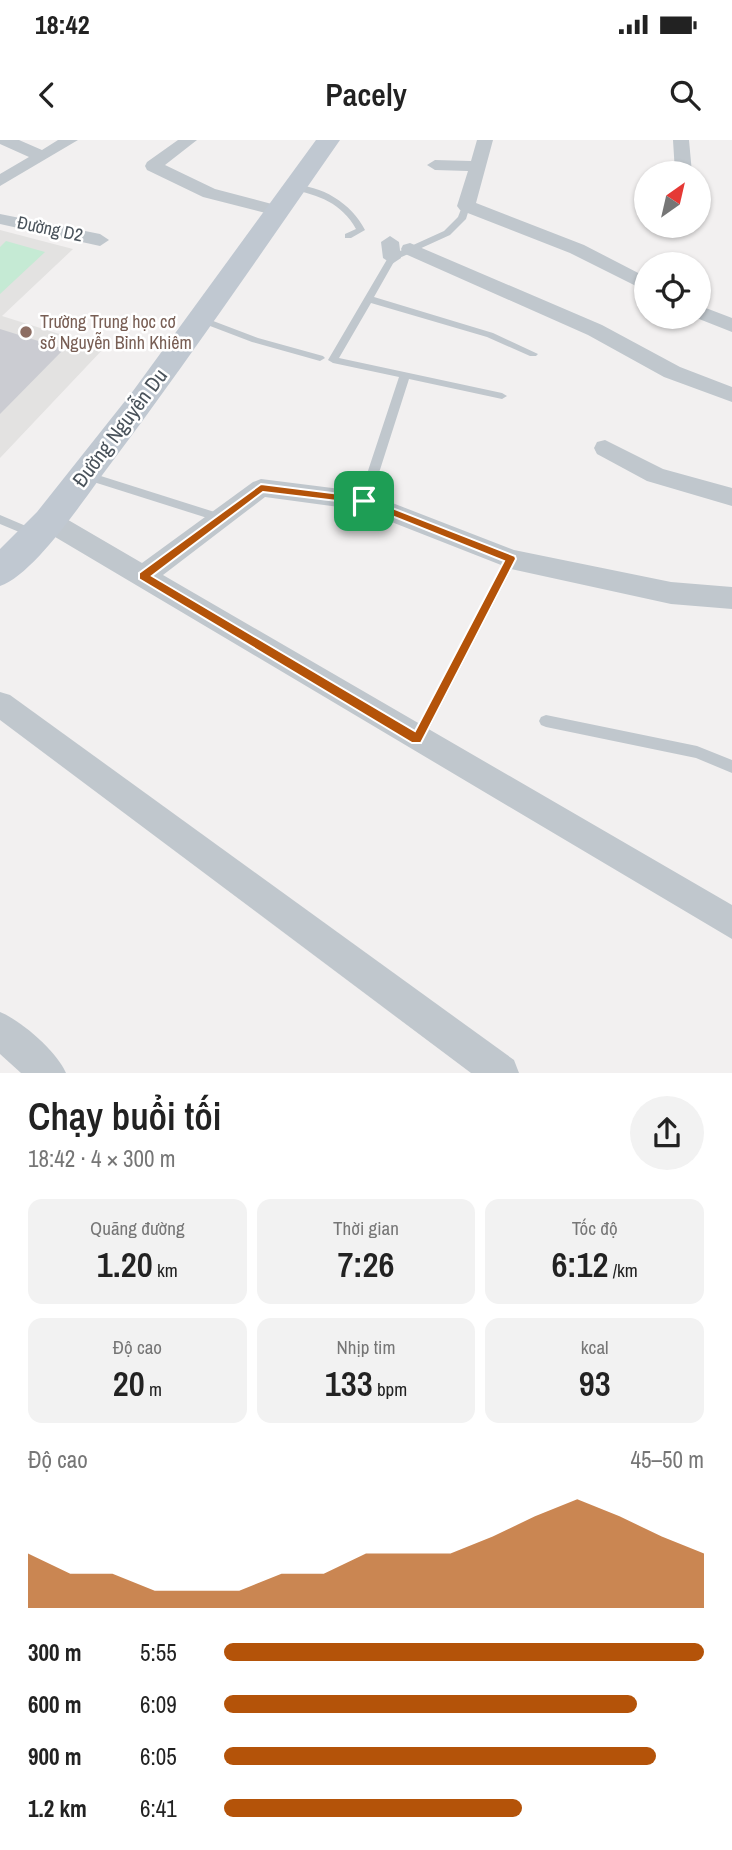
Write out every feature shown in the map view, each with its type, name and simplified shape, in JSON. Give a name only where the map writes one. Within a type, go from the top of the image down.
[{"type":"main road","name":"Đường Nguyễn Du","points":[[0,572],[43,528],[84,475],[328,140]]},
{"type":"street","points":[[5,140],[43,156]]},
{"type":"street","points":[[0,181],[70,140]]},
{"type":"street","points":[[190,140],[153,166],[209,193],[277,211]]},
{"type":"street","points":[[485,140],[466,206],[577,248],[634,279]]},
{"type":"street","points":[[681,140],[683,161]]},
{"type":"street","points":[[435,165],[479,166]]},
{"type":"street","name":"Đường D2","points":[[0,219],[100,240]]},
{"type":"street","points":[[397,250],[595,330],[672,372],[732,395]]},
{"type":"street","points":[[711,317],[732,326]]},
{"type":"street","points":[[605,448],[655,475],[732,497]]},
{"type":"street","points":[[143,576],[261,488],[364,501],[511,559],[671,593],[732,598]]},
{"type":"street","points":[[43,528],[143,576],[732,923]]},
{"type":"street","points":[[0,705],[501,1073]]},
{"type":"street","points":[[0,1030],[48,1073]]},
{"type":"lane","points":[[294,187],[327,196],[348,207],[361,229],[348,236]]},
{"type":"lane","points":[[466,206],[465,215],[457,225],[430,242],[397,250],[333,360],[502,396]]},
{"type":"lane","points":[[369,299],[490,335],[533,354]]},
{"type":"lane","points":[[200,319],[255,340],[320,358]]},
{"type":"lane","points":[[364,501],[405,375]]},
{"type":"lane","points":[[84,475],[220,518]]},
{"type":"lane","points":[[0,519],[43,528]]},
{"type":"lane","points":[[417,739],[511,559]]},
{"type":"lane","points":[[546,720],[697,752],[732,767]]},
{"type":"shaded area","name":"Trường Trung học cơ sở Nguyễn Bỉnh Khiêm","points":[[0,230],[73,249],[2,316],[104,348],[0,458]]},
{"type":"green space","points":[[6,241],[45,252],[0,294],[0,247]]},
{"type":"building","points":[[0,329],[64,349],[0,414]]},
{"type":"place","name":"Trường Trung học cơ sở Nguyễn Bỉnh Khiêm","points":[[26,332]]},
{"type":"route","points":[[261,488],[364,501],[511,559],[417,739],[143,576],[261,488]]}]
